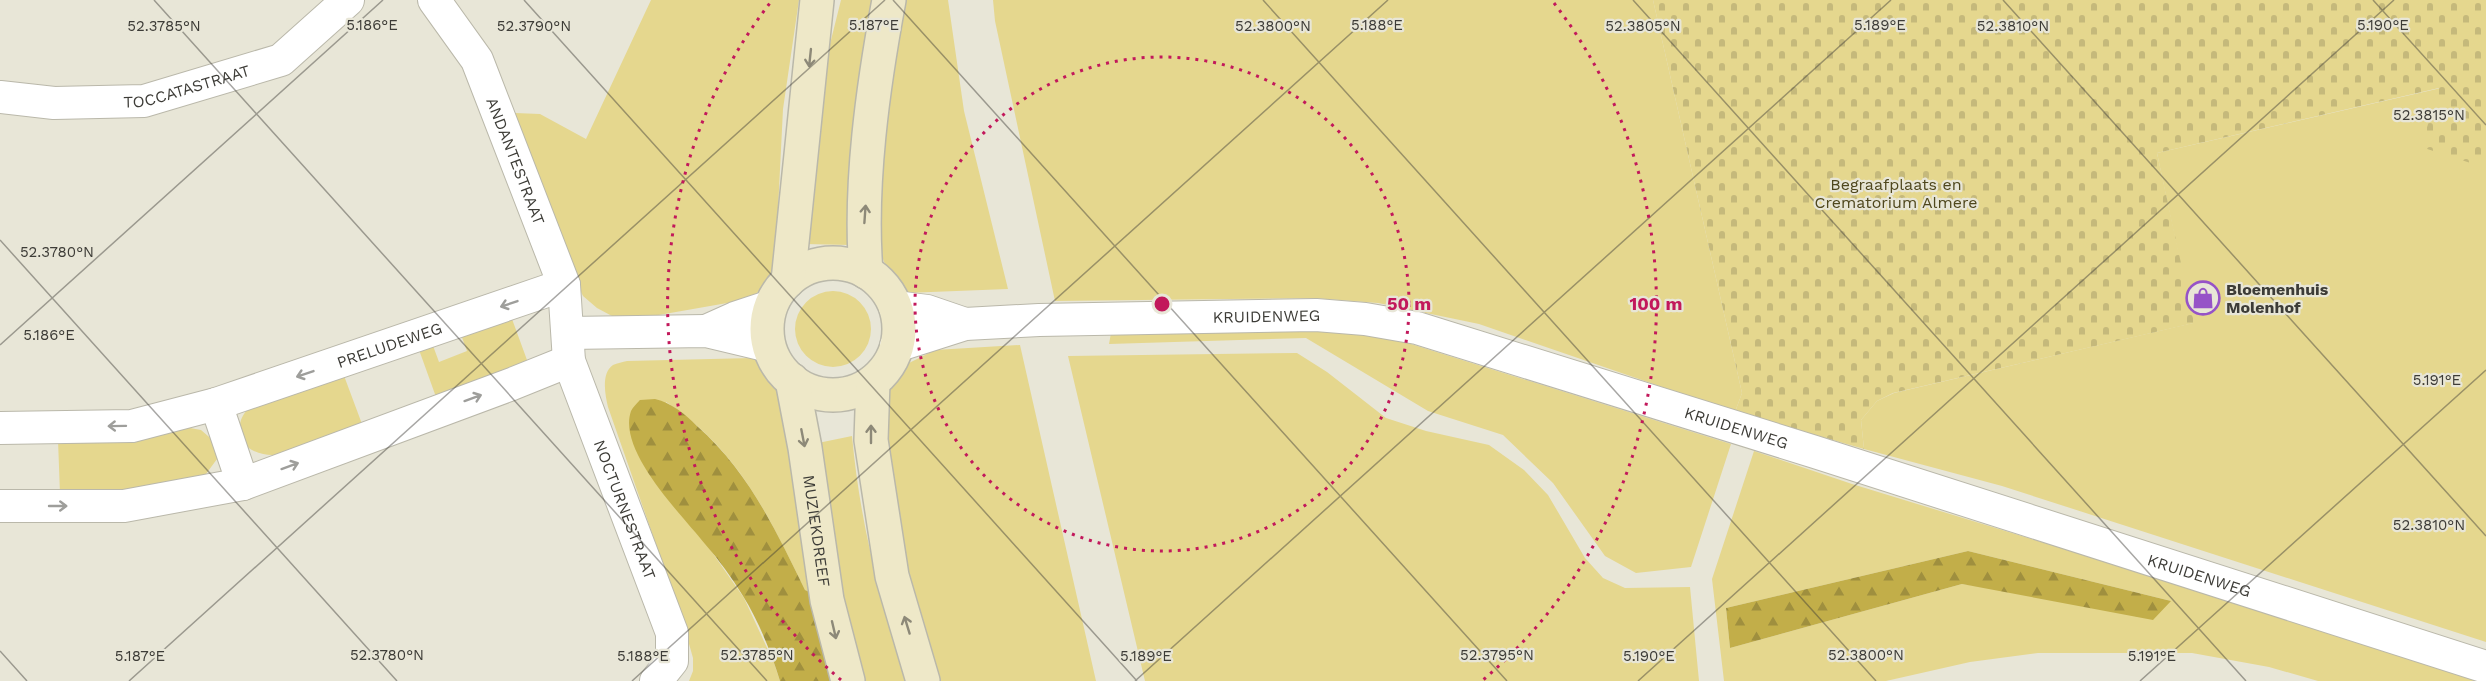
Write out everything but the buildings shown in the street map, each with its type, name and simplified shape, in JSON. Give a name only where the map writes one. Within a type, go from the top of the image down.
[{"type":"main road","points":[[780,294],[812,267],[839,264],[866,272],[888,293],[895,307],[899,326],[896,346],[888,366],[873,382],[860,389],[832,395],[818,393],[792,380],[774,359],[770,346],[768,326],[780,294],[817,0]]},
{"type":"main road","points":[[866,272],[863,235],[871,128],[880,50],[890,0]]},
{"type":"main road","name":"MUZIEKDREEF","points":[[792,380],[805,448],[827,600],[848,681]]},
{"type":"main road","points":[[873,382],[871,440],[892,576],[923,681]]},
{"type":"street","name":"TOCCATASTRAAT","points":[[0,97],[54,103],[144,101],[281,60],[348,0]]},
{"type":"street","name":"ANDANTESTRAAT","points":[[434,0],[477,60],[564,285],[568,347]]},
{"type":"street","name":"PRELUDEWEG","points":[[0,428],[132,426],[216,404],[564,285]]},
{"type":"street","points":[[0,507],[123,506],[243,484],[512,384],[568,347],[706,331],[780,294]]},
{"type":"street","name":"KRUIDENWEG","points":[[895,307],[927,311],[965,324]]},
{"type":"street","name":"KRUIDENWEG","points":[[896,346],[965,324],[1040,320],[1316,315],[1365,319],[1417,328],[1815,452],[2486,667]]},
{"type":"street","points":[[706,331],[770,346]]},
{"type":"street","name":"NOCTURNESTRAAT","points":[[568,347],[672,633],[672,661],[656,681]]},
{"type":"street","points":[[216,404],[243,484]]},
{"type":"green space","points":[[651,0],[799,0],[783,109],[775,270],[763,287],[750,299],[636,319],[612,316],[597,308],[583,296],[570,270],[515,113],[540,114],[586,139]]},
{"type":"green space","points":[[841,0],[874,0],[850,245],[804,244],[823,72]]},
{"type":"green space","points":[[903,0],[948,0],[964,111],[1008,289],[905,293],[884,262],[875,234],[877,186]]},
{"type":"green space","points":[[993,0],[1653,0],[1742,393],[1735,412],[1479,324],[1378,303],[1314,298],[1055,301],[995,21]]},
{"type":"green space","name":"Begraafplaats en Crematorium Almere","points":[[1653,0],[2486,0],[2486,168],[2421,147],[2439,88],[2157,153],[2194,323],[1893,393],[1877,401],[1861,420],[1864,449],[1735,412],[1742,393]]},
{"type":"green space","points":[[2486,56],[2486,642],[2002,486],[1864,449],[1861,420],[1877,401],[1894,393],[2193,323],[2157,153],[2454,85]]},
{"type":"green space","points":[[826,291],[840,291],[854,297],[865,308],[871,322],[868,344],[860,356],[840,367],[826,367],[812,361],[801,350],[795,336],[795,322],[801,308],[812,297]]},
{"type":"green space","points":[[512,319],[527,360],[514,368],[436,397],[418,347],[432,343],[439,362],[467,351],[460,332]]},
{"type":"green space","points":[[1363,329],[1731,444],[1691,567],[1636,573],[1605,556],[1553,483],[1503,435],[1428,411],[1306,338],[1109,344],[1111,333]]},
{"type":"green space","points":[[1020,345],[1096,681],[934,681],[906,590],[881,425],[888,393],[901,370],[909,363],[935,350]]},
{"type":"green space","points":[[1297,353],[1327,372],[1386,418],[1426,431],[1489,445],[1524,470],[1548,495],[1585,558],[1603,578],[1625,588],[1690,587],[1699,681],[1145,681],[1068,356]]},
{"type":"green space","points":[[753,358],[777,378],[814,594],[805,590],[778,535],[749,485],[713,441],[666,402],[676,509],[707,545],[744,598],[780,681],[689,681],[693,671],[693,658],[682,619],[608,407],[605,379],[613,365],[627,361]]},
{"type":"green space","points":[[343,373],[362,424],[280,454],[258,453],[243,442],[240,426],[249,408]]},
{"type":"green space","points":[[655,399],[673,406],[688,417],[732,462],[746,482],[771,523],[805,590],[814,594],[842,681],[780,681],[764,637],[743,596],[720,563],[654,482],[633,445],[629,427],[631,411],[640,400]]},
{"type":"green space","points":[[190,428],[201,430],[215,442],[217,459],[206,474],[196,479],[126,494],[60,494],[58,440]]},
{"type":"green space","points":[[852,436],[860,499],[872,560],[889,621],[910,681],[860,681],[845,634],[818,443]]},
{"type":"green space","points":[[1754,451],[2477,681],[2318,681],[2269,667],[2192,653],[2038,653],[1970,662],[1886,681],[1724,681],[1712,579]],"holes":[[[1968,551],[2171,601],[1962,584],[1730,648],[1726,608]]]},
{"type":"green space","points":[[1968,551],[2171,601],[2153,620],[1962,584],[1730,648],[1726,608]]},
{"type":"place","name":"Bloemenhuis Molenhof","points":[[2203,298]]}]
